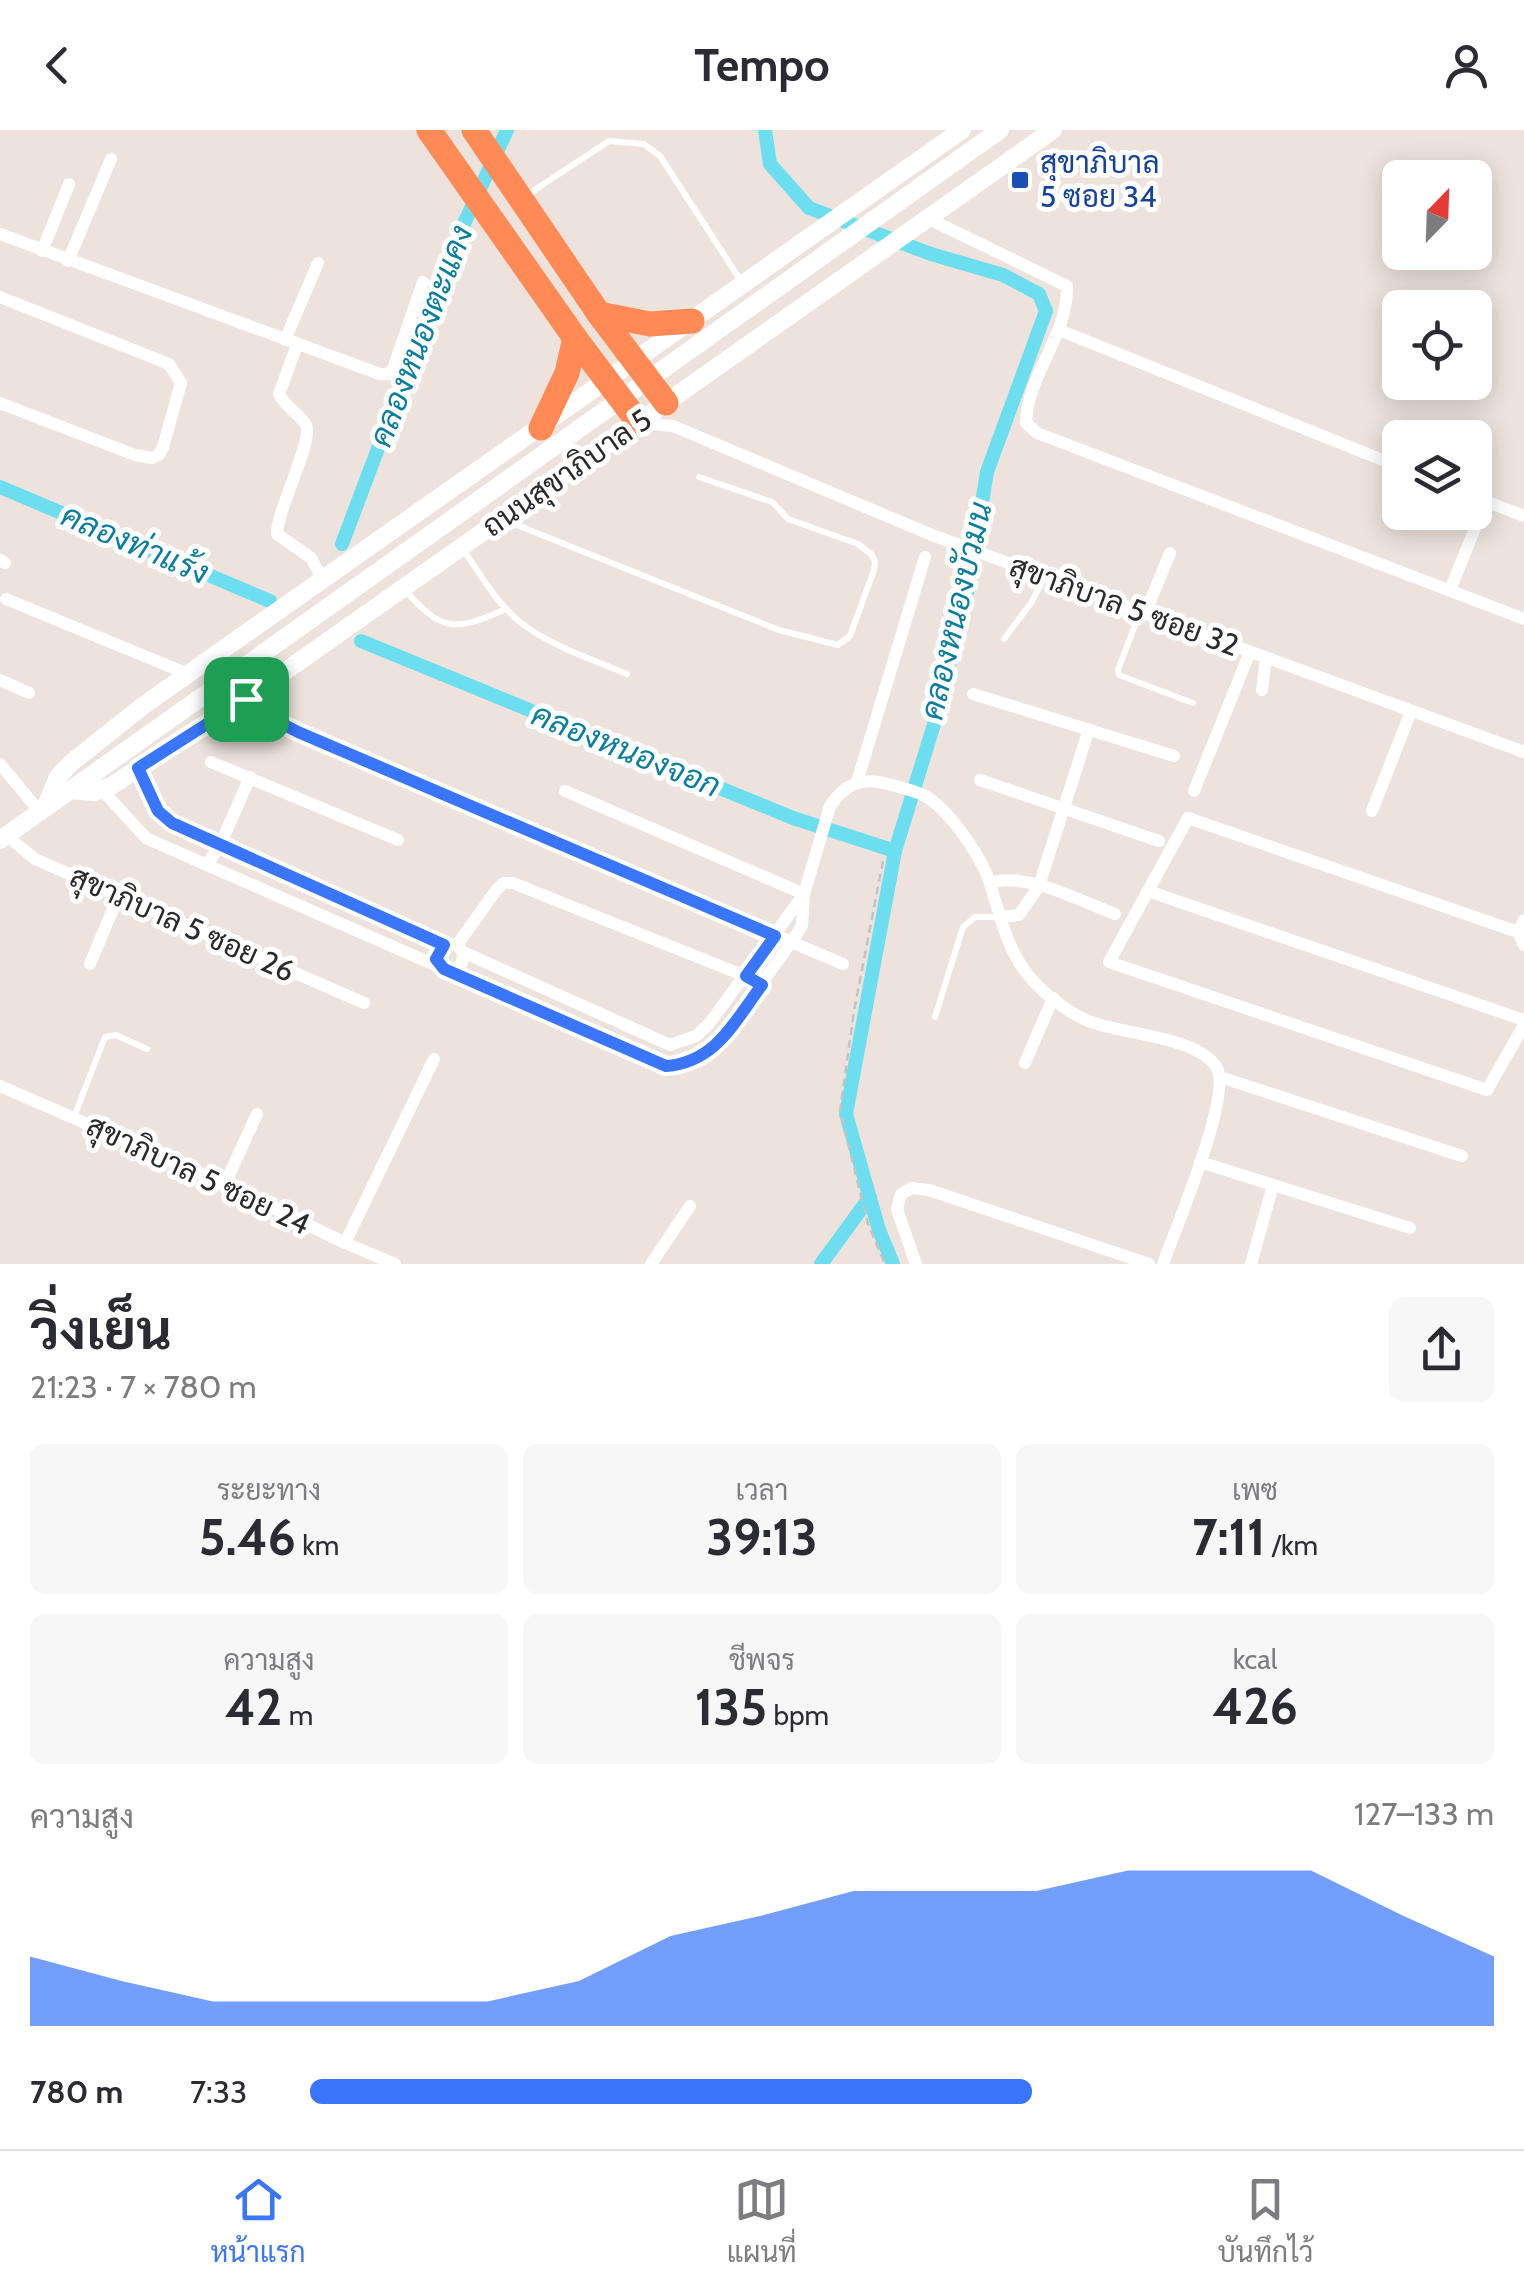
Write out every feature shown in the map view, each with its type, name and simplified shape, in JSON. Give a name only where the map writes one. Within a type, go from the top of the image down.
[{"type":"highway","points":[[474,130],[670,414]]},
{"type":"highway","points":[[434,137],[575,338],[640,422]]},
{"type":"highway","points":[[530,275],[559,255]]},
{"type":"highway","points":[[599,314],[650,324],[689,324]]},
{"type":"highway","points":[[541,428],[567,372],[575,338]]},
{"type":"main road","name":"ถนนสุขาภิบาล 5","points":[[43,809],[58,778],[71,764],[188,674],[962,130]]},
{"type":"main road","name":"ถนนสุขาภิบาล 5","points":[[95,783],[1000,130]]},
{"type":"main road","name":"ถนนสุขาภิบาล 5","points":[[3,838],[70,790],[138,768],[246,699],[640,422],[670,414],[720,365],[1054,130]]},
{"type":"main road","points":[[689,324],[682,343],[692,360],[708,366],[720,365]]},
{"type":"main road","points":[[541,428],[561,430],[572,438],[579,458],[576,467]]},
{"type":"street","points":[[68,261],[111,158]]},
{"type":"street","points":[[42,251],[69,184]]},
{"type":"street","points":[[920,224],[1064,284],[1068,290],[1059,330],[1026,408],[1026,423],[1037,433],[1524,620]]},
{"type":"street","points":[[0,234],[374,373],[388,374],[393,369],[424,282]]},
{"type":"street","points":[[318,263],[291,342],[279,394],[303,421],[308,435],[279,516],[277,534],[311,558],[324,580]]},
{"type":"street","points":[[0,297],[169,364],[182,382],[163,447],[159,456],[152,458],[0,403]]},
{"type":"street","points":[[1059,330],[1382,460]]},
{"type":"street","name":"สุขาภิบาล 5 ซอย 32","points":[[670,414],[982,554],[1524,752]]},
{"type":"street","points":[[1492,504],[1524,516]]},
{"type":"street","points":[[1450,590],[1470,530]]},
{"type":"street","points":[[1142,613],[1170,553]]},
{"type":"street","points":[[95,783],[146,838],[630,1051],[666,1066],[687,1064],[721,1040],[802,925],[804,894],[826,820],[837,796],[857,782],[925,557]]},
{"type":"street","points":[[6,599],[188,674]]},
{"type":"street","points":[[1194,791],[1250,652]]},
{"type":"street","points":[[1262,690],[1266,658]]},
{"type":"street","points":[[0,680],[28,692]]},
{"type":"street","points":[[974,694],[1174,756]]},
{"type":"street","points":[[246,699],[298,732],[843,964]]},
{"type":"street","points":[[1372,811],[1411,711]]},
{"type":"street","points":[[999,917],[1019,915],[1039,886],[1089,728]]},
{"type":"street","points":[[211,762],[398,840]]},
{"type":"street","points":[[0,764],[43,809]]},
{"type":"street","points":[[138,768],[158,811],[172,823],[670,1045],[696,1036],[746,976],[784,917],[804,894]]},
{"type":"street","points":[[207,864],[221,843],[250,777]]},
{"type":"street","points":[[980,780],[1159,841]]},
{"type":"street","points":[[857,782],[888,784],[924,796],[964,837],[990,882],[999,917],[1024,971],[1053,998],[1085,1020],[1194,1048],[1209,1059],[1220,1077],[1221,1090],[1163,1264]]},
{"type":"street","points":[[564,791],[804,894]]},
{"type":"street","points":[[1148,891],[1524,1022],[1486,1090],[1108,962],[1188,818],[1522,932]]},
{"type":"street","name":"สุขาภิบาล 5 ซอย 26","points":[[3,838],[35,859],[364,1004]]},
{"type":"street","points":[[990,882],[1009,878],[1114,914]]},
{"type":"street","points":[[446,970],[436,959],[454,947],[504,883],[514,882],[762,985]]},
{"type":"street","points":[[90,964],[118,897]]},
{"type":"street","points":[[784,917],[802,925]]},
{"type":"street","points":[[446,970],[460,966],[454,947]]},
{"type":"street","points":[[1025,1063],[1053,998]]},
{"type":"street","points":[[630,1051],[636,1031]]},
{"type":"street","points":[[345,1243],[434,1059]]},
{"type":"street","points":[[1220,1077],[1462,1156]]},
{"type":"street","name":"สุขาภิบาล 5 ซอย 24","points":[[0,1086],[225,1184],[395,1264]]},
{"type":"street","points":[[225,1184],[257,1114]]},
{"type":"street","points":[[1200,1162],[1410,1228]]},
{"type":"street","points":[[1251,1264],[1273,1185]]},
{"type":"street","points":[[916,1264],[897,1209],[901,1194],[912,1188],[929,1190],[1148,1264]]},
{"type":"street","points":[[651,1264],[690,1206]]},
{"type":"lane","points":[[520,197],[609,142],[644,144],[660,156],[743,284]]},
{"type":"lane","points":[[501,519],[779,630],[838,646],[845,643],[874,570],[871,554],[858,544],[788,519],[772,502],[700,477]]},
{"type":"lane","points":[[461,547],[506,608],[535,633],[627,674]]},
{"type":"lane","points":[[1004,639],[1031,604],[1044,577]]},
{"type":"lane","points":[[403,588],[427,616],[441,623],[460,625],[506,608]]},
{"type":"lane","points":[[1142,613],[1119,675],[1193,703]]},
{"type":"lane","points":[[935,1017],[964,927],[975,917],[999,917]]},
{"type":"lane","points":[[74,1118],[105,1037],[116,1035],[147,1049]]},
{"type":"path","points":[[884,862],[854,1011],[840,1111],[868,1224],[885,1264]]},
{"type":"waterway","name":"คลองหนองตะแคง","points":[[342,544],[457,239],[507,130]]},
{"type":"waterway","name":"คลองหนองบัวมน","points":[[765,130],[770,164],[809,208],[931,254],[1003,275],[1039,294],[1046,311],[987,472],[968,589],[935,721],[895,851],[846,1114],[879,1230],[893,1264]]},
{"type":"waterway","name":"คลองท่าแร้ง","points":[[0,487],[270,601]]},
{"type":"waterway","name":"คลองหนองจอก","points":[[361,641],[793,818],[895,851]]},
{"type":"waterway","points":[[821,1264],[870,1197]]},
{"type":"place","name":"สุขาภิบาล 5 ซอย 34","points":[[1020,180]]},
{"type":"route","points":[[246,699],[298,732],[775,936],[746,976],[762,985],[721,1040],[702,1057],[687,1064],[666,1066],[444,969],[436,959],[444,945],[172,823],[158,811],[138,768],[246,699]]}]
